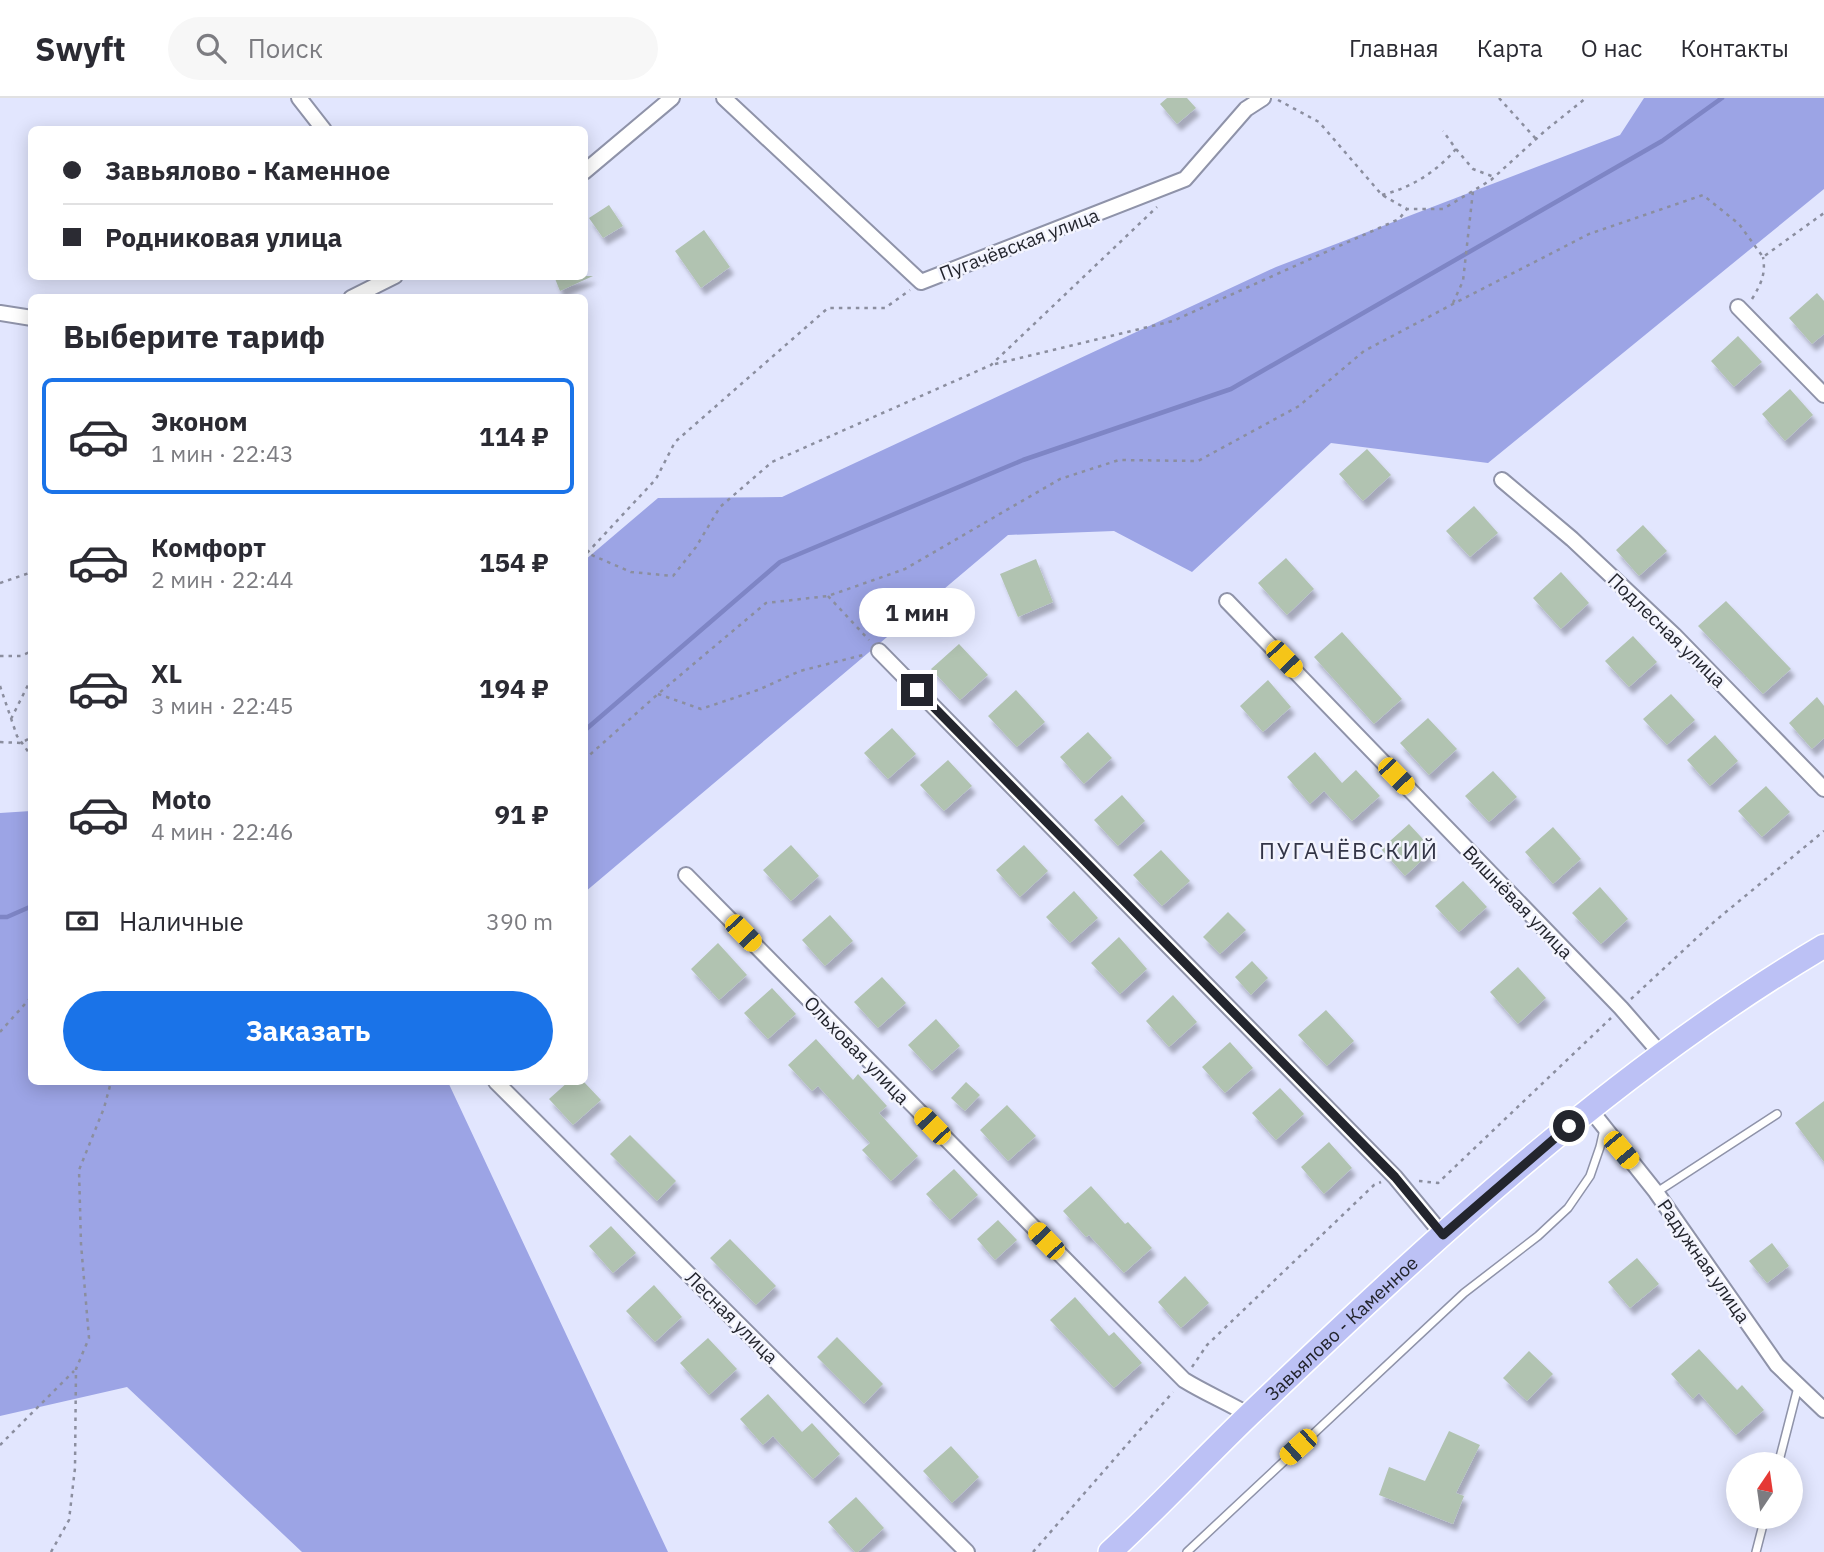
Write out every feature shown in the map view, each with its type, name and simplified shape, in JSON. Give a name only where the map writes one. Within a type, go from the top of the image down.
[{"type":"main road","name":"Завьялово - Каменное","points":[[1123,1548],[1249,1415],[1443,1235],[1590,1108],[1661,1054],[1824,946]]},
{"type":"street","points":[[299,98],[321,126]]},
{"type":"street","points":[[588,169],[673,98]]},
{"type":"street","name":"Пугачёвская улица","points":[[724,98],[921,282],[1185,179],[1246,109],[1263,98]]},
{"type":"street","points":[[359,294],[387,280]]},
{"type":"street","points":[[1741,311],[1824,396]]},
{"type":"street","points":[[0,313],[28,317]]},
{"type":"street","name":"Подлесная улица","points":[[1502,480],[1572,539],[1675,635],[1824,789]]},
{"type":"street","name":"Вишнёвая улица","points":[[1227,601],[1621,1008],[1661,1054]]},
{"type":"street","points":[[879,651],[1385,1167],[1443,1235]]},
{"type":"street","name":"Ольховая улица","points":[[686,875],[1184,1380],[1249,1415]]},
{"type":"street","name":"Лесная улица","points":[[499,1085],[967,1552]]},
{"type":"street","name":"Радужная улица","points":[[1590,1108],[1656,1192],[1777,1365],[1824,1410]]},
{"type":"lane","points":[[1656,1192],[1777,1114]]},
{"type":"lane","points":[[1187,1552],[1464,1293],[1538,1236],[1567,1208],[1590,1176],[1604,1129]]},
{"type":"lane","points":[[1781,1452],[1798,1387]]},
{"type":"lane","points":[[1756,1552],[1762,1530]]},
{"type":"path","points":[[1275,98],[1319,122],[1382,195],[1407,209],[1443,209],[1473,191],[1494,177],[1586,98]]},
{"type":"path","points":[[1499,98],[1536,139]]},
{"type":"path","points":[[1443,131],[1473,169],[1494,177]]},
{"type":"path","points":[[1382,195],[1420,181],[1444,163],[1455,149]]},
{"type":"path","points":[[1453,304],[1463,281],[1473,191]]},
{"type":"path","points":[[588,757],[766,603],[828,596],[905,569],[1060,480],[1119,460],[1198,461],[1298,406],[1364,351],[1589,234],[1703,195],[1739,224],[1763,257],[1763,279],[1741,311]]},
{"type":"path","points":[[991,365],[1157,207]]},
{"type":"path","points":[[588,555],[631,572],[673,576],[696,547],[720,507],[772,462],[991,365],[1173,321],[1399,219],[1407,209]]},
{"type":"path","points":[[1763,257],[1824,213]]},
{"type":"path","points":[[588,552],[656,479],[676,442],[828,308],[885,308],[921,282]]},
{"type":"path","points":[[0,583],[28,573]]},
{"type":"path","points":[[658,694],[701,709],[758,690],[800,671],[879,651],[828,596]]},
{"type":"path","points":[[0,656],[22,656],[28,653]]},
{"type":"path","points":[[11,719],[28,685]]},
{"type":"path","points":[[0,686],[21,743],[28,752]]},
{"type":"path","points":[[0,742],[21,743],[28,739]]},
{"type":"path","points":[[0,1032],[28,1000]]},
{"type":"path","points":[[51,1552],[69,1520],[75,1468],[76,1369],[89,1338],[81,1244],[79,1170],[104,1108],[110,1085]]},
{"type":"path","points":[[0,1445],[76,1369]]},
{"type":"shaded area","points":[[1644,98],[1824,98],[1824,189],[1488,463],[1331,443],[1192,572],[1114,531],[1008,535],[588,889],[588,557],[658,498],[782,497],[1276,267],[1620,135]]},
{"type":"shaded area","points":[[28,811],[28,1085],[449,1085],[668,1552],[302,1552],[127,1387],[0,1416],[0,813]]},
{"type":"building","points":[[1167,98],[1187,98],[1196,108],[1177,124],[1160,104]]},
{"type":"building","points":[[609,205],[623,226],[603,238],[589,218]]},
{"type":"building","points":[[704,230],[730,267],[701,288],[675,251]]},
{"type":"building","points":[[556,280],[584,280],[560,291]]},
{"type":"building","points":[[1817,293],[1824,301],[1824,334],[1812,344],[1789,318]]},
{"type":"building","points":[[1738,336],[1762,362],[1734,387],[1711,361]]},
{"type":"building","points":[[1790,389],[1813,415],[1785,441],[1762,414]]},
{"type":"building","points":[[1367,449],[1391,475],[1363,501],[1339,474]]},
{"type":"building","points":[[1474,506],[1498,533],[1470,557],[1446,531]]},
{"type":"building","points":[[1643,525],[1667,551],[1639,576],[1616,550]]},
{"type":"building","points":[[1286,558],[1314,589],[1287,615],[1258,583]]},
{"type":"building","points":[[1036,559],[1053,602],[1018,617],[1000,574]]},
{"type":"building","points":[[1561,572],[1589,603],[1561,629],[1533,598]]},
{"type":"building","points":[[1726,601],[1791,669],[1763,694],[1698,626]]},
{"type":"building","points":[[1342,632],[1402,699],[1374,724],[1314,657]]},
{"type":"building","points":[[1633,636],[1657,662],[1629,687],[1605,661]]},
{"type":"building","points":[[959,644],[988,675],[960,700],[931,669]]},
{"type":"building","points":[[1268,680],[1291,707],[1263,732],[1240,706]]},
{"type":"building","points":[[1016,690],[1045,722],[1017,747],[988,716]]},
{"type":"building","points":[[1671,694],[1695,720],[1667,745],[1643,719]]},
{"type":"building","points":[[1817,697],[1824,706],[1824,738],[1812,749],[1789,723]]},
{"type":"building","points":[[1428,718],[1457,749],[1429,775],[1400,743]]},
{"type":"building","points":[[892,728],[916,754],[888,779],[864,753]]},
{"type":"building","points":[[1088,732],[1112,758],[1084,784],[1060,757]]},
{"type":"building","points":[[1715,735],[1738,761],[1710,786],[1687,760]]},
{"type":"building","points":[[1315,752],[1342,783],[1356,770],[1380,796],[1352,821],[1324,791],[1310,804],[1287,777]]},
{"type":"building","points":[[948,760],[972,786],[944,811],[920,785]]},
{"type":"building","points":[[1493,771],[1517,797],[1489,822],[1465,796]]},
{"type":"building","points":[[1766,786],[1790,812],[1762,837],[1738,811]]},
{"type":"building","points":[[1122,795],[1145,821],[1118,846],[1094,820]]},
{"type":"building","points":[[1409,824],[1433,850],[1405,876],[1381,849]]},
{"type":"building","points":[[1553,827],[1581,859],[1553,884],[1525,852]]},
{"type":"building","points":[[791,845],[819,876],[791,901],[763,870]]},
{"type":"building","points":[[1024,845],[1048,871],[1020,897],[996,870]]},
{"type":"building","points":[[1161,850],[1190,881],[1162,906],[1133,875]]},
{"type":"building","points":[[1463,881],[1487,907],[1459,932],[1435,906]]},
{"type":"building","points":[[1600,887],[1628,919],[1601,944],[1572,913]]},
{"type":"building","points":[[1074,891],[1098,918],[1070,943],[1046,917]]},
{"type":"building","points":[[1228,912],[1246,930],[1220,954],[1203,937]]},
{"type":"building","points":[[830,915],[853,941],[825,966],[802,940]]},
{"type":"building","points":[[1119,937],[1147,969],[1120,994],[1091,963]]},
{"type":"building","points":[[718,943],[747,975],[719,1000],[691,969]]},
{"type":"building","points":[[1252,961],[1268,978],[1251,995],[1235,977]]},
{"type":"building","points":[[1518,967],[1546,998],[1518,1024],[1490,992]]},
{"type":"building","points":[[882,977],[906,1003],[878,1028],[854,1002]]},
{"type":"building","points":[[772,988],[796,1014],[768,1039],[744,1013]]},
{"type":"building","points":[[1173,995],[1197,1022],[1169,1047],[1146,1021]]},
{"type":"building","points":[[1326,1010],[1354,1041],[1327,1066],[1298,1035]]},
{"type":"building","points":[[936,1019],[960,1046],[932,1071],[908,1045]]},
{"type":"building","points":[[816,1039],[853,1080],[858,1074],[887,1106],[879,1113],[918,1156],[891,1181],[862,1150],[870,1143],[818,1086],[812,1091],[788,1065]]},
{"type":"building","points":[[1230,1042],[1253,1068],[1225,1093],[1202,1067]]},
{"type":"building","points":[[966,1082],[980,1095],[965,1111],[951,1098]]},
{"type":"building","points":[[565,1085],[587,1085],[601,1100],[573,1125],[549,1099]]},
{"type":"building","points":[[1280,1088],[1304,1114],[1276,1140],[1252,1113]]},
{"type":"building","points":[[1824,1101],[1824,1162],[1795,1123]]},
{"type":"building","points":[[1007,1105],[1036,1136],[1008,1161],[980,1130]]},
{"type":"building","points":[[630,1135],[676,1181],[657,1201],[610,1154]]},
{"type":"building","points":[[1329,1142],[1352,1168],[1324,1194],[1301,1167]]},
{"type":"building","points":[[954,1169],[978,1195],[950,1220],[926,1194]]},
{"type":"building","points":[[1091,1186],[1125,1224],[1128,1222],[1152,1248],[1124,1273],[1063,1211]]},
{"type":"building","points":[[998,1220],[1017,1240],[995,1260],[977,1239]]},
{"type":"building","points":[[611,1226],[636,1253],[613,1273],[589,1246]]},
{"type":"building","points":[[730,1239],[776,1286],[756,1305],[710,1258]]},
{"type":"building","points":[[1772,1243],[1789,1266],[1767,1283],[1749,1261]]},
{"type":"building","points":[[1637,1258],[1659,1284],[1630,1308],[1608,1282]]},
{"type":"building","points":[[1185,1276],[1209,1303],[1181,1328],[1158,1302]]},
{"type":"building","points":[[654,1285],[682,1317],[655,1342],[626,1311]]},
{"type":"building","points":[[1075,1297],[1109,1336],[1114,1332],[1142,1363],[1114,1388],[1050,1320]]},
{"type":"building","points":[[837,1337],[883,1384],[864,1404],[817,1357]]},
{"type":"building","points":[[708,1338],[737,1369],[709,1395],[680,1363]]},
{"type":"building","points":[[1699,1349],[1737,1390],[1742,1385],[1764,1410],[1736,1435],[1699,1393],[1693,1399],[1671,1374]]},
{"type":"building","points":[[1529,1351],[1553,1374],[1527,1401],[1503,1378]]},
{"type":"building","points":[[768,1394],[802,1432],[812,1423],[840,1454],[813,1479],[773,1436],[763,1445],[740,1419]]},
{"type":"building","points":[[1449,1431],[1480,1445],[1456,1493],[1464,1496],[1453,1524],[1379,1495],[1389,1467],[1425,1481]]},
{"type":"building","points":[[951,1446],[979,1477],[952,1503],[923,1471]]},
{"type":"building","points":[[856,1497],[884,1528],[858,1552],[855,1552],[828,1522]]},
{"type":"waterway","points":[[588,728],[780,562],[1023,460],[1231,389],[1662,141],[1722,98]]},
{"type":"waterway","points":[[0,917],[7,917],[28,908]]},
{"type":"district","name":"ПУГАЧЁВСКИЙ","points":[[1349,850]]},
{"type":"route","points":[[917,690],[1395,1177],[1443,1235],[1569,1126]]}]
